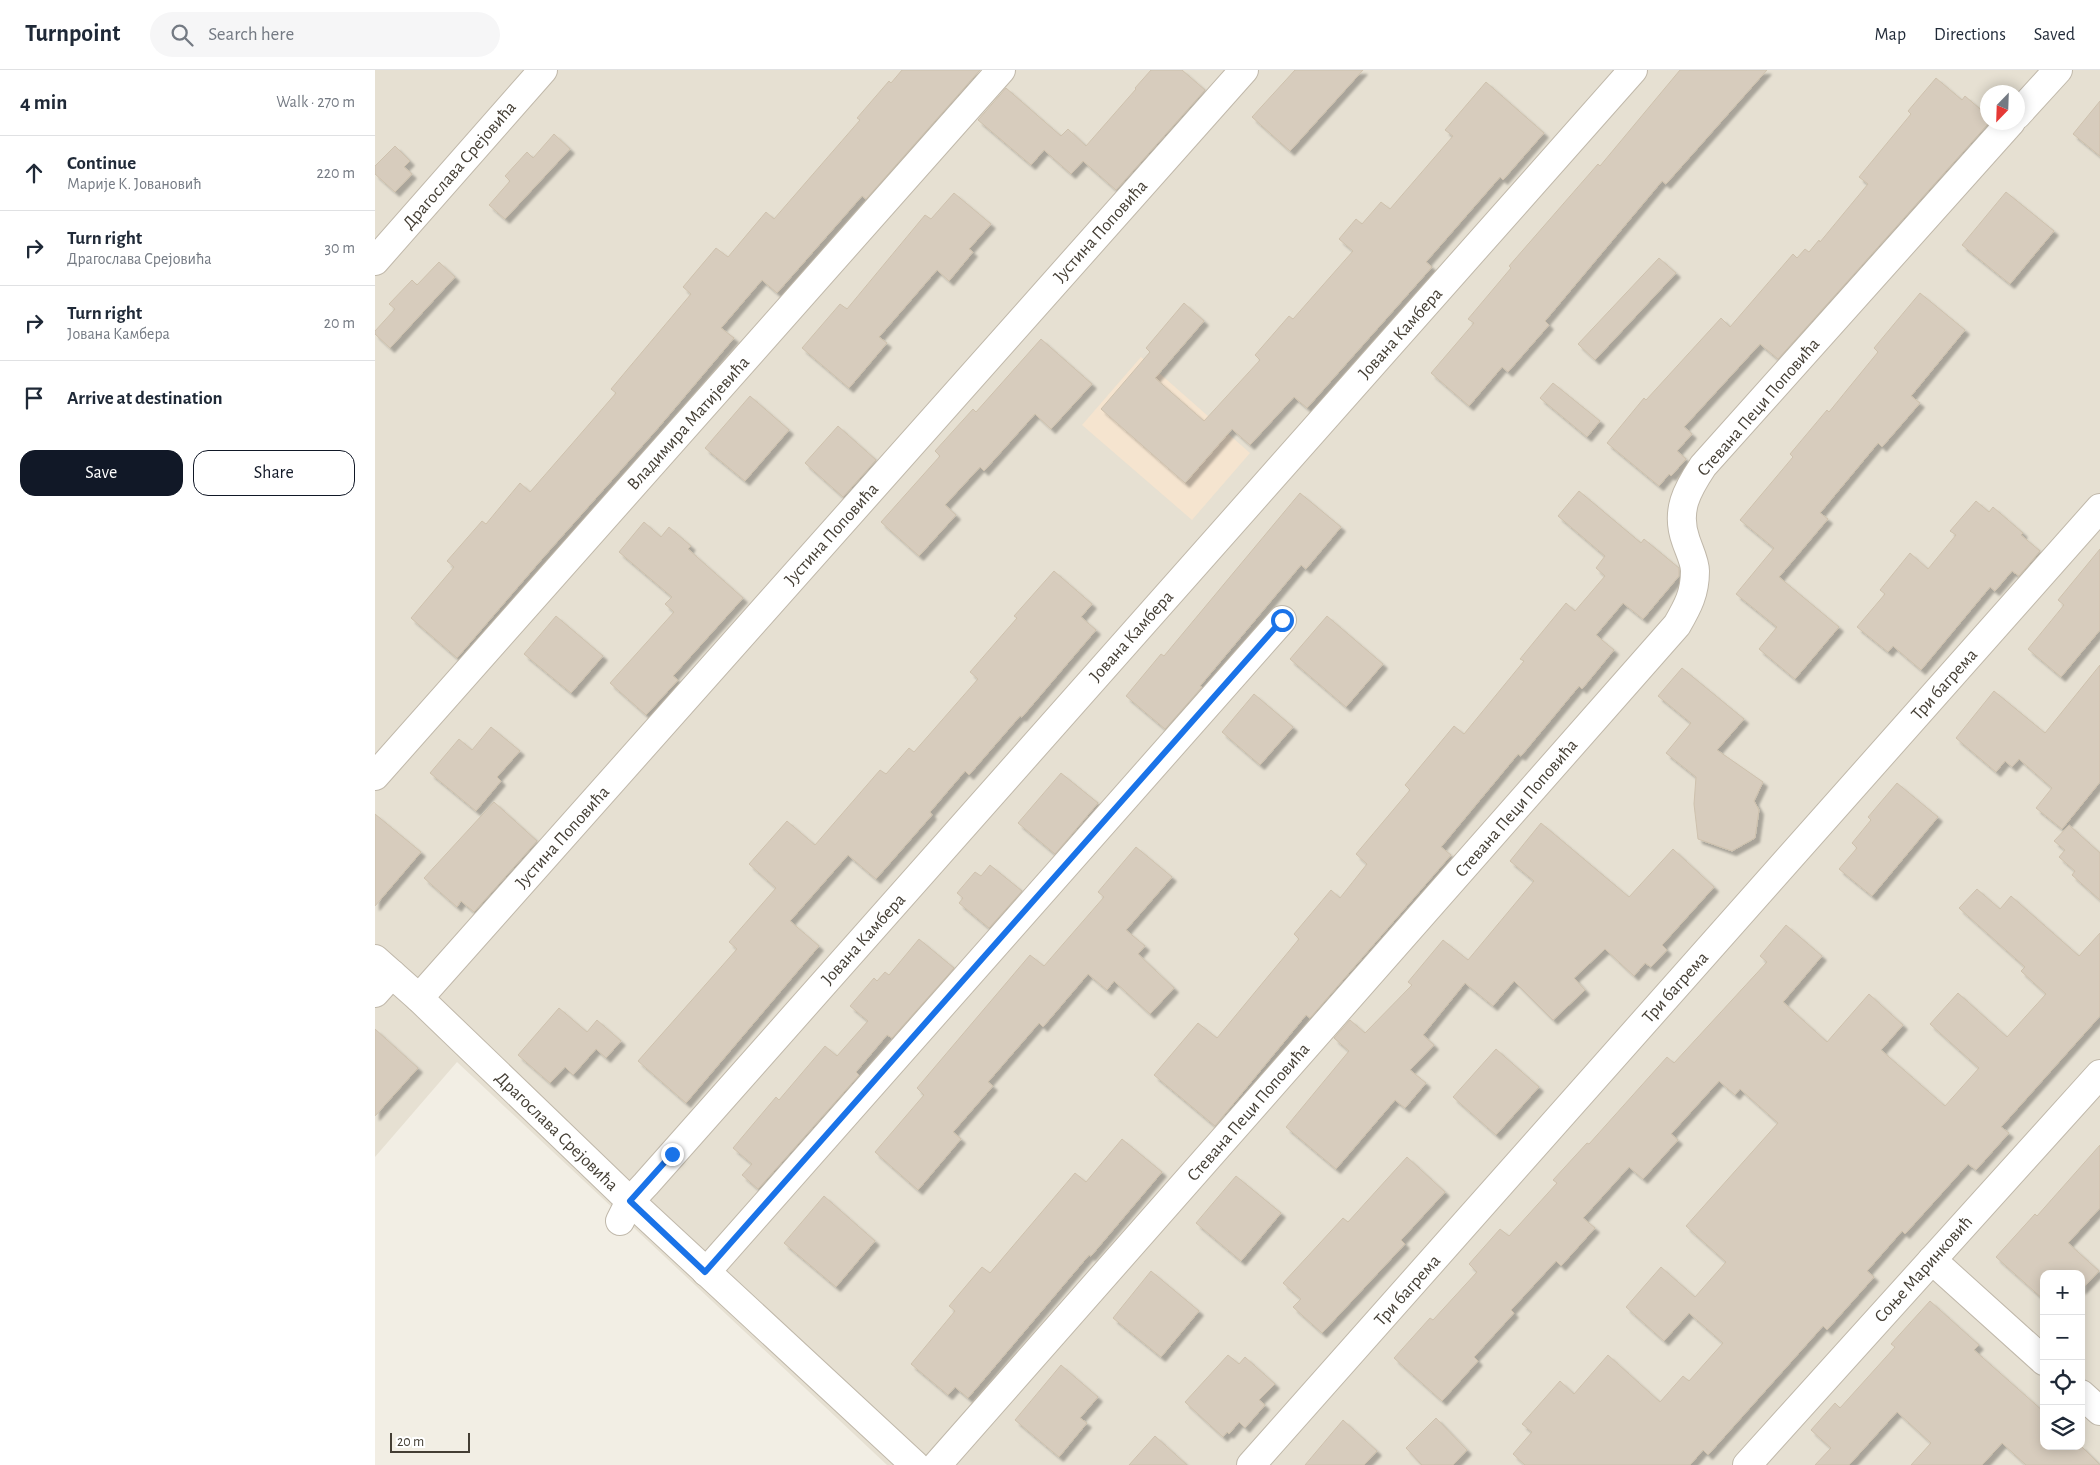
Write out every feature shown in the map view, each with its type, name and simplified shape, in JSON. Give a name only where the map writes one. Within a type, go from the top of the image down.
[{"type":"street","name":"Драгослава Срејовића","points":[[375,261],[543,70]]},
{"type":"street","name":"Владимира Матијевића","points":[[375,776],[1001,70]]},
{"type":"street","name":"Јустина Поповића","points":[[419,998],[1243,70]]},
{"type":"street","name":"Јована Камбера","points":[[625,1211],[1633,70]]},
{"type":"street","points":[[2025,106],[2058,70]]},
{"type":"street","name":"Стевана Пеци Поповића","points":[[937,1465],[1677,625],[1692,599],[1695,569],[1683,534],[1681,513],[1687,490],[1703,466],[2004,130]]},
{"type":"street","name":"Три багрема","points":[[1251,1465],[2100,508]]},
{"type":"street","points":[[705,1272],[1282,620]]},
{"type":"street","name":"Драгослава Срејовића","points":[[381,975],[419,998],[625,1211],[705,1272],[915,1465]]},
{"type":"street","name":"Соње Маринковић","points":[[1747,1465],[2100,1074]]},
{"type":"street","points":[[1932,1260],[2043,1360]]},
{"type":"street","points":[[2085,1398],[2100,1411]]},
{"type":"shaded area","points":[[375,70],[2100,70],[2100,1465],[887,1465],[457,1062],[375,1157]]},
{"type":"shaded area","points":[[1141,357],[1250,453],[1192,520],[1082,425]]},
{"type":"building","points":[[902,70],[980,70],[866,199],[862,196],[777,293],[762,280],[721,328],[734,338],[457,658],[411,618],[454,567],[447,561],[482,521],[486,524],[520,483],[530,492],[616,393],[611,389],[691,294],[683,287],[716,248],[728,257],[766,212],[774,219],[860,120],[857,118],[889,81],[891,83]]},
{"type":"building","points":[[1151,70],[1182,70],[1205,90],[1116,190],[1083,161],[1071,174],[1044,150],[1031,165],[978,120],[1006,88],[1061,136],[1068,129],[1086,146]]},
{"type":"building","points":[[1295,70],[1363,70],[1290,151],[1252,117]]},
{"type":"building","points":[[1680,70],[1767,70],[1666,184],[1662,181],[1545,321],[1549,325],[1508,372],[1502,367],[1469,406],[1431,373],[1474,323],[1468,319],[1511,268],[1509,266],[1598,164],[1600,166]]},
{"type":"building","points":[[1936,78],[1962,100],[1965,96],[1980,109],[1980,130],[1983,130],[1778,359],[1760,344],[1684,427],[1692,434],[1677,451],[1686,459],[1659,486],[1607,443],[1644,398],[1646,400],[1721,318],[1730,327],[1793,254],[1797,258],[1805,249],[1809,252],[1819,240],[1820,242],[1868,184],[1859,177],[1911,114],[1908,111]]},
{"type":"building","points":[[1486,82],[1544,133],[1503,180],[1500,177],[1426,262],[1432,267],[1307,408],[1294,397],[1250,445],[1232,429],[1185,483],[1101,409],[1150,352],[1146,348],[1184,303],[1204,321],[1155,378],[1204,421],[1260,360],[1255,355],[1289,316],[1293,319],[1353,251],[1339,239],[1356,219],[1362,224],[1381,202],[1390,209],[1453,136],[1445,130]]},
{"type":"building","points":[[2100,101],[2100,156],[2073,134]]},
{"type":"building","points":[[554,134],[570,149],[505,219],[489,205],[510,181],[505,176],[527,152],[533,158]]},
{"type":"building","points":[[395,146],[410,161],[404,167],[412,174],[395,192],[375,174],[375,166]]},
{"type":"building","points":[[2006,192],[2054,231],[2010,284],[1962,245]]},
{"type":"building","points":[[954,193],[991,224],[969,249],[973,252],[949,281],[937,270],[879,337],[887,343],[849,388],[802,348],[840,304],[847,309],[925,215],[931,219]]},
{"type":"building","points":[[1659,258],[1676,273],[1595,360],[1578,344]]},
{"type":"building","points":[[439,262],[455,277],[390,348],[375,334],[375,331],[395,309],[389,304],[412,280],[417,285]]},
{"type":"building","points":[[1920,293],[1965,330],[1911,396],[1920,403],[1882,447],[1878,443],[1820,513],[1828,519],[1779,577],[1839,627],[1795,679],[1759,649],[1777,627],[1736,594],[1774,548],[1740,520],[1793,457],[1790,454],[1827,410],[1829,412],[1878,352],[1874,348]]},
{"type":"building","points":[[1041,339],[1092,384],[1051,429],[1035,414],[984,471],[980,467],[945,505],[956,515],[919,556],[881,522],[940,456],[935,451],[973,409],[976,412]]},
{"type":"building","points":[[1553,383],[1600,421],[1587,437],[1540,398]]},
{"type":"building","points":[[750,396],[789,430],[745,481],[705,448]]},
{"type":"building","points":[[838,426],[876,460],[843,497],[805,463]]},
{"type":"building","points":[[1579,491],[1641,543],[1644,539],[1679,568],[1679,576],[1643,619],[1623,603],[1596,635],[1614,650],[1582,689],[1579,686],[1521,756],[1518,754],[1441,847],[1451,855],[1310,1018],[1306,1015],[1215,1126],[1154,1075],[1198,1023],[1217,1038],[1299,939],[1294,934],[1331,890],[1340,898],[1367,864],[1356,854],[1410,790],[1405,785],[1454,726],[1464,734],[1524,661],[1520,659],[1566,603],[1575,611],[1605,576],[1596,568],[1605,556],[1558,516]]},
{"type":"building","points":[[1300,493],[1341,527],[1306,569],[1301,565],[1200,686],[1202,687],[1165,729],[1126,696],[1161,654],[1164,656]]},
{"type":"building","points":[[1976,501],[1989,512],[1993,507],[2023,533],[2021,535],[2040,551],[2019,576],[2012,571],[1995,591],[1990,587],[1921,670],[1893,646],[1888,652],[1857,627],[1885,594],[1880,590],[1910,553],[1928,569],[1956,535],[1950,531]]},
{"type":"building","points":[[644,522],[661,537],[669,527],[691,546],[688,549],[743,598],[673,676],[678,680],[646,715],[610,683],[674,612],[665,604],[672,597],[619,552]]},
{"type":"building","points":[[2100,549],[2100,630],[2061,677],[2028,649],[2064,605],[2058,600]]},
{"type":"building","points":[[1054,571],[1092,604],[1081,617],[1096,630],[1022,717],[1020,716],[969,775],[965,771],[930,812],[932,815],[876,879],[848,855],[790,921],[819,946],[686,1103],[638,1061],[737,949],[729,942],[776,888],[749,864],[787,821],[815,845],[880,770],[886,774],[909,748],[914,752],[978,679],[970,672],[1017,618],[1014,616]]},
{"type":"building","points":[[556,616],[603,656],[571,693],[524,654]]},
{"type":"building","points":[[1327,616],[1383,664],[1346,707],[1290,659]]},
{"type":"building","points":[[2100,665],[2100,782],[2062,829],[2036,808],[2052,788],[2019,759],[2012,767],[2005,761],[1996,772],[1956,738],[1994,691],[2045,733]]},
{"type":"building","points":[[1682,668],[1744,719],[1717,750],[1763,782],[1754,801],[1759,810],[1755,838],[1732,851],[1698,839],[1694,804],[1696,777],[1666,753],[1691,723],[1658,696]]},
{"type":"building","points":[[1254,694],[1293,727],[1260,765],[1222,732]]},
{"type":"building","points":[[491,727],[520,751],[497,777],[501,781],[476,811],[430,773],[459,739],[472,750]]},
{"type":"building","points":[[1061,773],[1098,803],[1055,854],[1018,823]]},
{"type":"building","points":[[1897,783],[1938,817],[1872,896],[1839,869],[1857,848],[1852,843],[1871,820],[1868,817]]},
{"type":"building","points":[[494,802],[537,841],[474,912],[461,901],[457,907],[424,878]]},
{"type":"building","points":[[375,814],[421,852],[375,906]]},
{"type":"building","points":[[1541,823],[1629,897],[1673,849],[1714,887],[1662,945],[1667,950],[1651,967],[1645,963],[1634,976],[1605,949],[1574,978],[1585,990],[1553,1020],[1514,981],[1493,1006],[1465,983],[1423,1035],[1434,1045],[1410,1070],[1426,1083],[1405,1108],[1395,1100],[1336,1169],[1286,1127],[1349,1051],[1334,1038],[1350,1020],[1365,1033],[1412,985],[1408,982],[1443,940],[1468,960],[1534,881],[1510,861]]},
{"type":"building","points":[[2069,825],[2100,853],[2100,900],[2072,875],[2075,871],[2059,857],[2065,850],[2054,841]]},
{"type":"building","points":[[1136,847],[1172,877],[1126,930],[1145,946],[1138,954],[1174,988],[1150,1014],[1114,981],[1107,990],[1088,974],[1043,1027],[1039,1023],[988,1082],[993,1086],[953,1132],[961,1139],[918,1190],[875,1152],[924,1095],[917,1088],[1030,955],[1044,966],[1104,897],[1098,892]]},
{"type":"building","points":[[990,865],[1022,891],[989,928],[959,903],[963,898],[957,893],[975,872],[981,876]]},
{"type":"building","points":[[1977,889],[2000,909],[2011,896],[2079,956],[2100,933],[2100,1016],[2001,1127],[2009,1133],[1976,1170],[1968,1164],[1905,1234],[1902,1231],[1867,1271],[1874,1277],[1827,1330],[1823,1326],[1708,1455],[1703,1450],[1690,1465],[1525,1465],[1513,1454],[1532,1432],[1522,1424],[1560,1381],[1574,1394],[1608,1355],[1660,1402],[1683,1376],[1689,1381],[1723,1343],[1689,1313],[1664,1341],[1626,1307],[1661,1267],[1695,1297],[1726,1262],[1686,1226],[1778,1123],[1740,1089],[1735,1095],[1719,1081],[1671,1134],[1678,1140],[1643,1179],[1629,1167],[1583,1218],[1595,1228],[1561,1266],[1556,1261],[1511,1310],[1514,1313],[1474,1357],[1478,1361],[1442,1401],[1394,1358],[1430,1318],[1433,1320],[1477,1272],[1469,1264],[1500,1229],[1509,1236],[1557,1183],[1553,1180],[1587,1143],[1589,1144],[1667,1057],[1674,1063],[1767,962],[1760,956],[1786,925],[1822,956],[1783,1002],[1827,1042],[1869,994],[1903,1025],[1881,1050],[1945,1106],[1979,1068],[1930,1024],[1958,993],[2007,1037],[2046,994],[2021,971],[2025,967],[1959,908]]},
{"type":"building","points":[[919,939],[954,968],[892,1038],[887,1035],[856,1072],[859,1075],[758,1189],[742,1175],[752,1164],[733,1148],[776,1097],[779,1100],[825,1046],[837,1056],[868,1021],[850,1006],[874,978],[877,981],[885,972],[889,975]]},
{"type":"building","points":[[559,1008],[587,1032],[597,1020],[621,1041],[606,1058],[596,1049],[573,1075],[565,1067],[550,1083],[518,1055]]},
{"type":"building","points":[[375,1029],[418,1068],[375,1116]]},
{"type":"building","points":[[1496,1049],[1539,1087],[1496,1135],[1453,1097]]},
{"type":"building","points":[[1122,1139],[1162,1172],[968,1398],[955,1387],[948,1395],[911,1364],[955,1311],[949,1306],[982,1267],[990,1273],[1075,1173],[1086,1182]]},
{"type":"building","points":[[2100,1145],[2100,1208],[2068,1243],[2099,1271],[2085,1286],[2085,1270],[2040,1270],[2040,1296],[1996,1257],[2035,1214],[2037,1216]]},
{"type":"building","points":[[1407,1157],[1445,1192],[1401,1240],[1405,1244],[1322,1333],[1293,1307],[1301,1299],[1283,1283],[1343,1218],[1348,1222]]},
{"type":"building","points":[[1236,1176],[1281,1213],[1241,1261],[1196,1223]]},
{"type":"building","points":[[824,1196],[875,1241],[836,1287],[784,1243]]},
{"type":"building","points":[[1151,1271],[1199,1311],[1161,1357],[1113,1318]]},
{"type":"building","points":[[1930,1301],[1979,1345],[1974,1350],[2040,1408],[2040,1450],[2085,1450],[2100,1465],[2026,1465],[2002,1443],[1982,1465],[1911,1465],[1931,1443],[1897,1412],[1849,1465],[1815,1465],[1831,1448],[1811,1430],[1835,1403],[1840,1408],[1895,1347],[1891,1344]]},
{"type":"building","points":[[1228,1355],[1239,1364],[1245,1357],[1275,1384],[1259,1400],[1265,1405],[1245,1428],[1239,1422],[1229,1434],[1227,1432],[1223,1437],[1185,1402]]},
{"type":"building","points":[[1061,1365],[1098,1397],[1080,1418],[1087,1423],[1059,1457],[1015,1420]]},
{"type":"building","points":[[1436,1418],[1467,1450],[1453,1465],[1422,1465],[1406,1448]]},
{"type":"building","points":[[1343,1420],[1377,1451],[1364,1465],[1305,1465]]},
{"type":"building","points":[[1155,1436],[1187,1465],[1129,1465]]},
{"type":"route","points":[[672,1154],[630,1201],[705,1272],[1282,620]]}]
